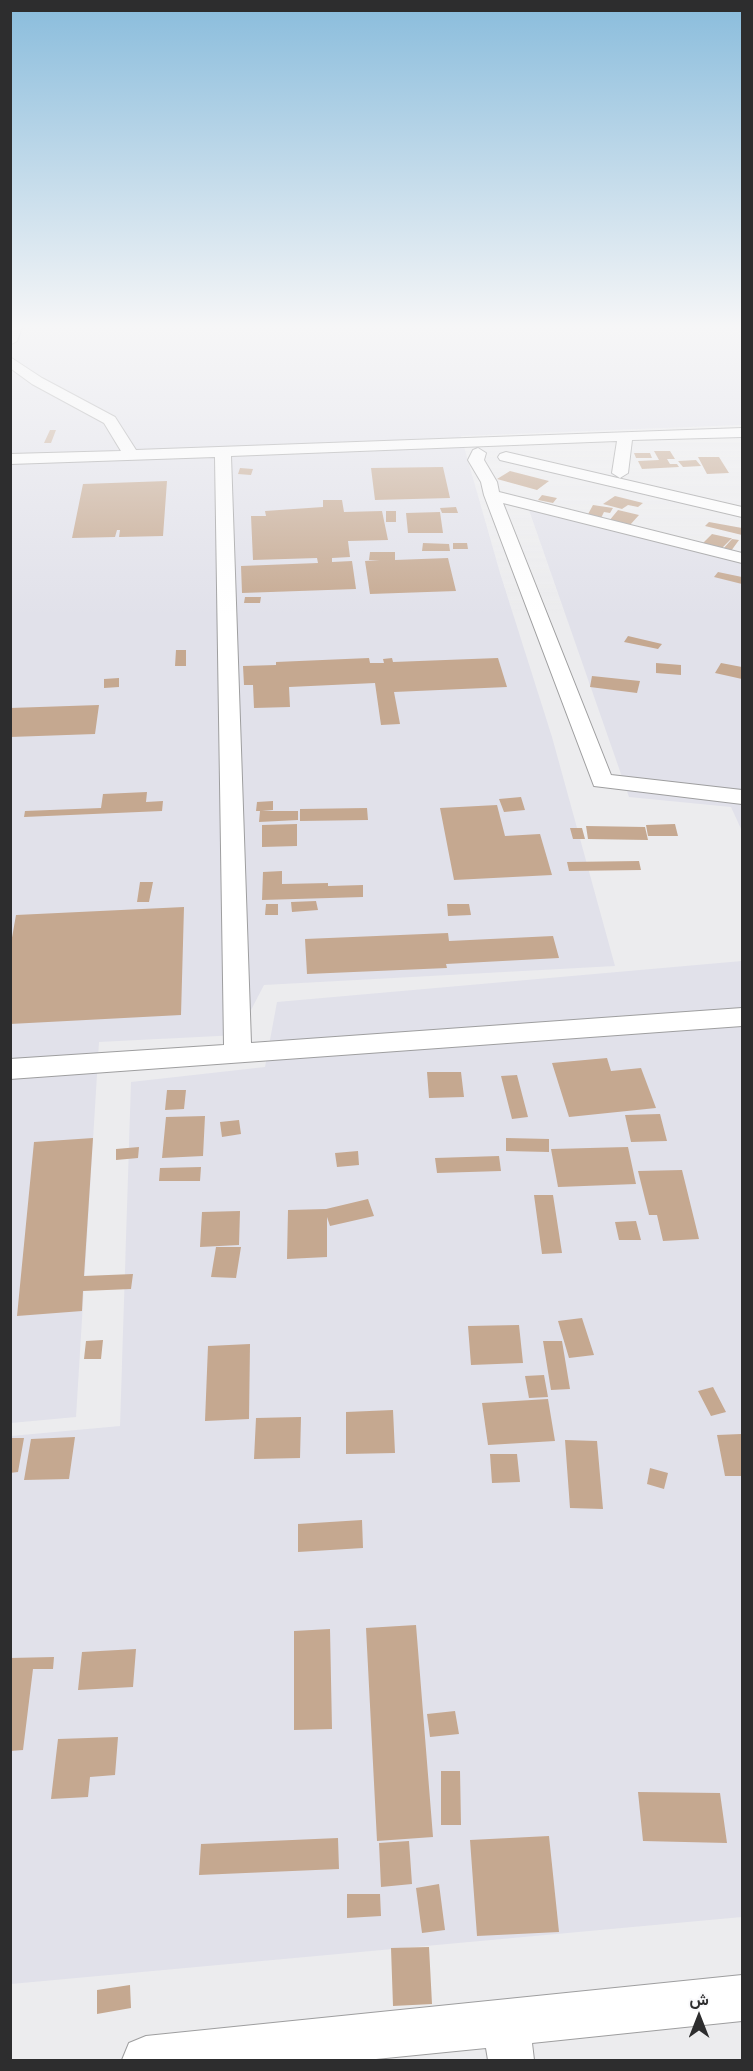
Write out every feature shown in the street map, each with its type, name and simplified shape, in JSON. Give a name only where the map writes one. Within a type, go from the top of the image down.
[{"type":"street","points":[[112,424],[131,454]]},
{"type":"street","points":[[10,459],[742,432]]},
{"type":"street","points":[[388,446],[478,453],[490,457],[521,454],[554,442],[619,435]]},
{"type":"street","points":[[619,435],[620,473]]},
{"type":"street","points":[[742,512],[521,454],[508,441],[493,440],[476,445],[475,450],[478,453],[476,460],[491,489],[602,781],[742,797]]},
{"type":"street","points":[[223,451],[238,1053]]},
{"type":"street","points":[[521,454],[742,500]]},
{"type":"street","points":[[491,489],[521,454]]},
{"type":"street","points":[[491,489],[742,558]]},
{"type":"street","points":[[10,1069],[742,1017]]},
{"type":"street","points":[[146,2061],[509,2042],[742,1998]]},
{"type":"shaded area","points":[[11,424],[742,424],[461,436],[500,573],[552,737],[615,966],[264,985],[238,1035],[99,1042],[76,1417],[11,1423]]},
{"type":"shaded area","points":[[529,510],[742,562],[742,831],[731,807],[629,797]]},
{"type":"shaded area","points":[[742,961],[742,1917],[11,1984],[11,1436],[120,1426],[131,1082],[265,1067],[277,1002]]},
{"type":"building","points":[[50,430],[56,430],[51,443],[44,443]]},
{"type":"building","points":[[654,451],[670,451],[675,459],[667,459],[670,464],[677,464],[679,467],[642,469],[638,461],[659,460]]},
{"type":"building","points":[[634,453],[650,453],[652,458],[636,458]]},
{"type":"building","points":[[698,457],[719,457],[729,473],[707,474]]},
{"type":"building","points":[[696,460],[701,466],[683,467],[678,461]]},
{"type":"building","points":[[443,467],[450,498],[375,500],[371,468]]},
{"type":"building","points":[[240,468],[253,469],[251,475],[238,474]]},
{"type":"building","points":[[510,471],[549,481],[537,490],[497,479]]},
{"type":"building","points":[[167,481],[163,536],[119,537],[120,530],[117,530],[115,537],[72,538],[83,484]]},
{"type":"building","points":[[542,495],[557,498],[553,503],[538,500]]},
{"type":"building","points":[[615,496],[643,503],[638,507],[628,505],[622,509],[603,504]]},
{"type":"building","points":[[323,500],[342,500],[344,512],[382,511],[388,540],[348,541],[350,557],[332,558],[332,562],[352,561],[356,589],[242,593],[241,566],[318,563],[317,558],[253,560],[251,516],[266,516],[265,511],[323,507]]},
{"type":"building","points":[[593,505],[613,508],[610,513],[604,512],[601,518],[587,516]]},
{"type":"building","points":[[456,507],[458,513],[442,513],[440,508]]},
{"type":"building","points":[[618,510],[639,515],[630,525],[609,521]]},
{"type":"building","points":[[386,511],[396,511],[396,522],[386,522]]},
{"type":"building","points":[[440,512],[443,533],[408,533],[406,513]]},
{"type":"building","points":[[709,522],[742,528],[742,535],[705,526]]},
{"type":"building","points":[[712,534],[732,538],[721,549],[702,544]]},
{"type":"building","points":[[732,539],[739,540],[731,551],[723,549]]},
{"type":"building","points":[[423,543],[449,544],[450,551],[422,551]]},
{"type":"building","points":[[453,543],[467,543],[468,549],[453,549]]},
{"type":"building","points":[[370,552],[395,552],[395,560],[448,558],[456,591],[370,594],[365,561],[380,560],[369,560]]},
{"type":"building","points":[[718,572],[742,577],[742,584],[714,577]]},
{"type":"building","points":[[245,597],[261,597],[260,603],[244,603]]},
{"type":"building","points":[[628,636],[662,644],[658,649],[624,642]]},
{"type":"building","points":[[176,650],[186,650],[186,666],[175,666]]},
{"type":"building","points":[[369,658],[370,663],[384,663],[383,659],[392,658],[393,662],[498,658],[507,687],[394,692],[400,724],[381,725],[375,683],[289,687],[290,707],[254,708],[253,685],[244,685],[243,666],[276,665],[276,662]]},
{"type":"building","points":[[656,663],[681,665],[681,675],[656,673]]},
{"type":"building","points":[[721,663],[742,667],[742,679],[715,673]]},
{"type":"building","points":[[592,676],[640,681],[637,693],[590,687]]},
{"type":"building","points":[[119,678],[119,687],[104,688],[104,679]]},
{"type":"building","points":[[99,705],[95,734],[10,737],[10,708]]},
{"type":"building","points":[[147,792],[146,802],[163,801],[162,811],[24,817],[25,811],[101,808],[103,794]]},
{"type":"building","points":[[521,797],[525,810],[504,812],[499,799]]},
{"type":"building","points":[[273,801],[273,810],[262,811],[298,811],[298,820],[259,822],[260,811],[256,811],[257,802]]},
{"type":"building","points":[[497,805],[505,836],[540,834],[552,875],[454,880],[440,808]]},
{"type":"building","points":[[367,808],[368,820],[300,821],[300,809]]},
{"type":"building","points":[[297,824],[297,846],[262,847],[262,825]]},
{"type":"building","points":[[675,824],[678,836],[648,836],[646,825]]},
{"type":"building","points":[[586,826],[645,827],[648,840],[588,839]]},
{"type":"building","points":[[570,828],[582,828],[585,839],[573,839]]},
{"type":"building","points":[[639,861],[641,870],[569,871],[567,862]]},
{"type":"building","points":[[282,871],[282,884],[363,885],[363,897],[262,900],[263,872]]},
{"type":"building","points":[[140,882],[153,882],[149,902],[137,902]]},
{"type":"building","points":[[316,901],[318,910],[292,912],[291,902]]},
{"type":"building","points":[[266,904],[278,904],[278,915],[265,915]]},
{"type":"building","points":[[447,904],[469,904],[471,915],[448,916]]},
{"type":"building","points":[[184,907],[181,1015],[10,1024],[10,949],[16,915]]},
{"type":"building","points":[[448,933],[449,941],[553,936],[559,958],[446,964],[447,968],[307,974],[305,939]]},
{"type":"building","points":[[607,1058],[611,1071],[641,1068],[656,1108],[569,1117],[552,1063]]},
{"type":"building","points":[[427,1072],[461,1072],[464,1097],[429,1098]]},
{"type":"building","points":[[517,1075],[528,1117],[512,1119],[501,1076]]},
{"type":"building","points":[[167,1090],[186,1090],[184,1109],[165,1110]]},
{"type":"building","points":[[660,1114],[667,1141],[631,1142],[625,1115]]},
{"type":"building","points":[[205,1116],[203,1156],[162,1158],[166,1117]]},
{"type":"building","points":[[239,1120],[241,1134],[222,1137],[220,1122]]},
{"type":"building","points":[[93,1138],[84,1276],[133,1274],[131,1289],[83,1291],[82,1311],[17,1316],[34,1142]]},
{"type":"building","points":[[506,1138],[549,1139],[549,1152],[506,1151]]},
{"type":"building","points":[[139,1147],[138,1158],[116,1160],[116,1149]]},
{"type":"building","points":[[628,1147],[636,1184],[558,1187],[551,1149]]},
{"type":"building","points":[[358,1151],[359,1165],[337,1167],[335,1153]]},
{"type":"building","points":[[499,1156],[501,1171],[437,1173],[435,1158]]},
{"type":"building","points":[[201,1167],[200,1181],[159,1181],[160,1168]]},
{"type":"building","points":[[682,1170],[699,1239],[663,1241],[657,1215],[649,1215],[638,1171]]},
{"type":"building","points":[[534,1195],[553,1195],[562,1253],[542,1254]]},
{"type":"building","points":[[368,1199],[374,1216],[330,1226],[327,1217],[327,1257],[287,1259],[288,1210],[326,1209]]},
{"type":"building","points":[[240,1211],[239,1245],[200,1247],[202,1212]]},
{"type":"building","points":[[636,1221],[641,1240],[619,1240],[615,1222]]},
{"type":"building","points":[[216,1247],[241,1247],[236,1278],[211,1277]]},
{"type":"building","points":[[582,1318],[594,1355],[569,1358],[558,1321]]},
{"type":"building","points":[[519,1325],[523,1363],[471,1365],[468,1326]]},
{"type":"building","points":[[103,1340],[101,1359],[84,1359],[86,1341]]},
{"type":"building","points":[[543,1341],[562,1341],[570,1389],[551,1390]]},
{"type":"building","points":[[250,1344],[249,1419],[205,1421],[208,1346]]},
{"type":"building","points":[[544,1375],[548,1397],[529,1398],[525,1376]]},
{"type":"building","points":[[713,1387],[726,1412],[711,1416],[698,1391]]},
{"type":"building","points":[[548,1399],[555,1441],[488,1445],[482,1403]]},
{"type":"building","points":[[393,1410],[395,1453],[346,1454],[346,1412]]},
{"type":"building","points":[[301,1417],[300,1458],[254,1459],[256,1418]]},
{"type":"building","points":[[741,1434],[742,1476],[725,1476],[717,1435]]},
{"type":"building","points":[[75,1437],[69,1479],[24,1480],[31,1439]]},
{"type":"building","points":[[10,1438],[24,1438],[18,1472],[10,1473]]},
{"type":"building","points":[[565,1440],[597,1441],[603,1509],[570,1508]]},
{"type":"building","points":[[490,1454],[517,1454],[520,1482],[492,1483]]},
{"type":"building","points":[[650,1468],[668,1473],[664,1489],[647,1484]]},
{"type":"building","points":[[362,1520],[363,1548],[298,1552],[298,1524]]},
{"type":"building","points":[[416,1625],[433,1837],[377,1841],[366,1628]]},
{"type":"building","points":[[330,1629],[332,1729],[294,1730],[294,1631]]},
{"type":"building","points":[[136,1649],[133,1687],[78,1690],[82,1652]]},
{"type":"building","points":[[54,1657],[53,1669],[33,1669],[23,1750],[10,1751],[10,1658]]},
{"type":"building","points":[[455,1711],[459,1734],[430,1737],[427,1714]]},
{"type":"building","points":[[118,1737],[115,1775],[90,1777],[88,1797],[51,1799],[58,1739]]},
{"type":"building","points":[[441,1771],[460,1771],[461,1825],[441,1825]]},
{"type":"building","points":[[638,1792],[720,1793],[727,1843],[643,1841]]},
{"type":"building","points":[[549,1836],[559,1932],[477,1936],[470,1840]]},
{"type":"building","points":[[338,1838],[339,1869],[199,1875],[201,1844]]},
{"type":"building","points":[[409,1841],[412,1884],[381,1887],[379,1843]]},
{"type":"building","points":[[439,1884],[445,1930],[422,1933],[416,1888]]},
{"type":"building","points":[[347,1894],[380,1894],[381,1916],[347,1918]]},
{"type":"building","points":[[429,1947],[432,2004],[393,2006],[391,1948]]},
{"type":"building","points":[[130,1985],[131,2008],[97,2014],[97,1990]]}]
